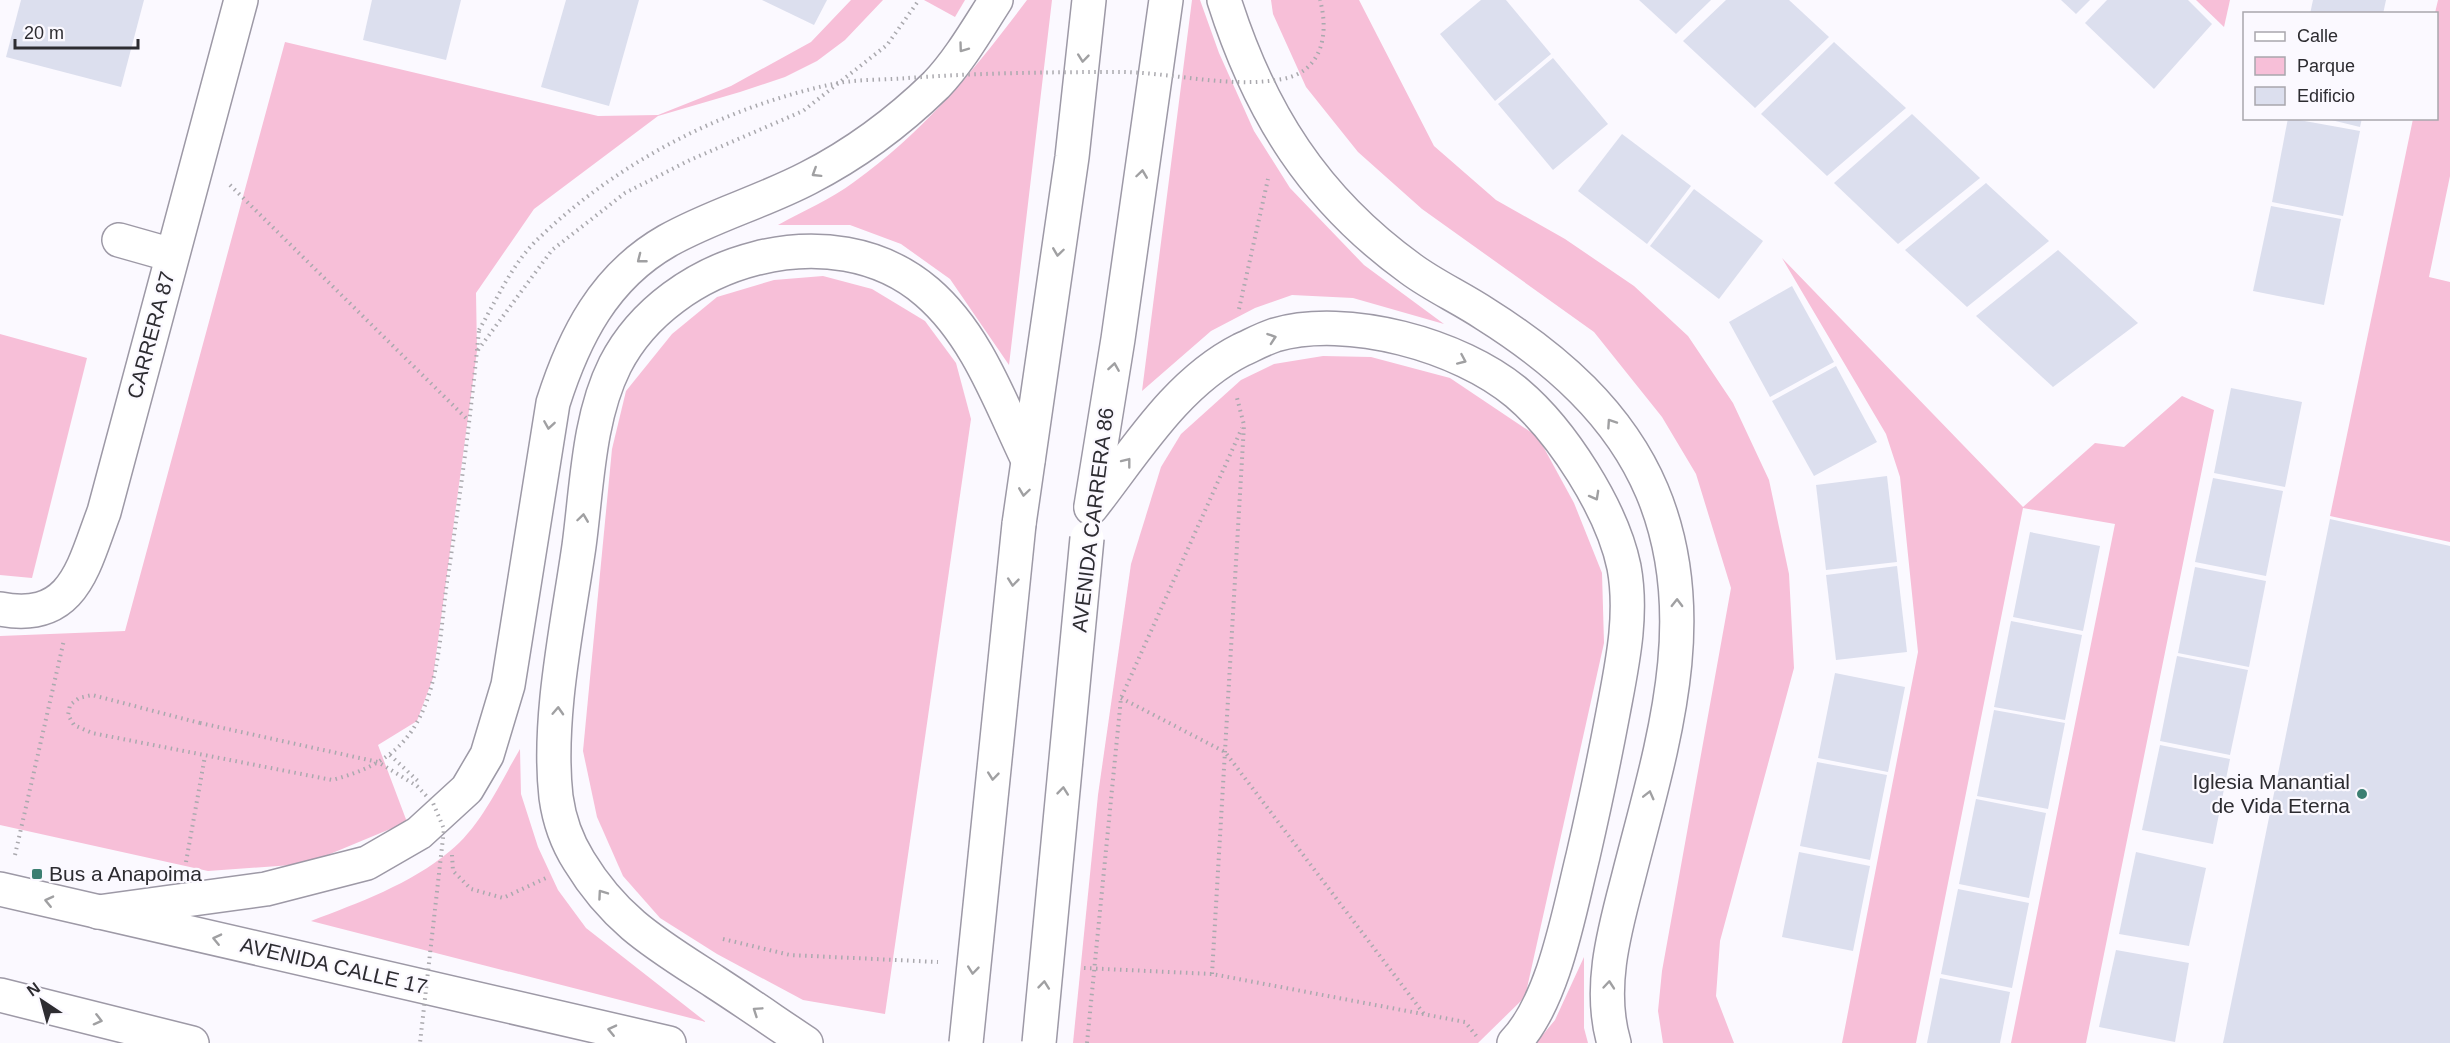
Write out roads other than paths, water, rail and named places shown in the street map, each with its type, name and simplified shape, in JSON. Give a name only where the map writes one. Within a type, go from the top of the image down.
[{"type":"main road","name":"CARRERA 87","points":[[0,609],[37,612],[59,601],[77,581],[104,512],[241,0]]},
{"type":"main road","points":[[98,912],[266,889],[367,863],[419,833],[446,825],[486,755],[508,685],[553,404],[567,360],[590,315],[614,283],[640,258],[669,240],[808,178],[862,144],[905,111],[937,83],[996,0]]},
{"type":"main road","points":[[966,1043],[1019,524],[1072,157],[1089,0]]},
{"type":"main road","name":"AVENIDA CARRERA 86","points":[[1039,1043],[1089,523],[1118,339],[1166,0]]},
{"type":"main road","points":[[1224,0],[1258,90],[1302,165],[1335,204],[1413,271],[1536,346],[1575,381],[1606,417],[1651,490],[1666,530],[1677,593],[1676,667],[1664,733],[1613,937],[1607,1003],[1614,1043]]},
{"type":"main road","points":[[119,240],[172,255]]},
{"type":"main road","points":[[806,1043],[646,939],[608,903],[578,859],[560,818],[555,770],[559,686],[595,429],[616,364],[644,326],[663,307],[712,274],[741,261],[774,254],[819,250],[866,259],[898,272],[925,290],[947,311],[980,358],[1028,460]]},
{"type":"main road","points":[[1089,523],[1180,396],[1227,359],[1275,335],[1311,330],[1352,330],[1438,349],[1482,368],[1517,393],[1554,433],[1586,480],[1608,520],[1624,567],[1628,607],[1625,648],[1598,795],[1555,961],[1546,993],[1514,1043]]},
{"type":"main road","name":"AVENIDA CALLE 17","points":[[3,890],[669,1043]]},
{"type":"main road","points":[[0,995],[134,1036],[192,1043]]},
{"type":"place","name":"Iglesia Manantial de Vida Eterna","points":[[2362,794]]},
{"type":"place","name":"Bus a Anapoima","points":[[37,874]]}]
